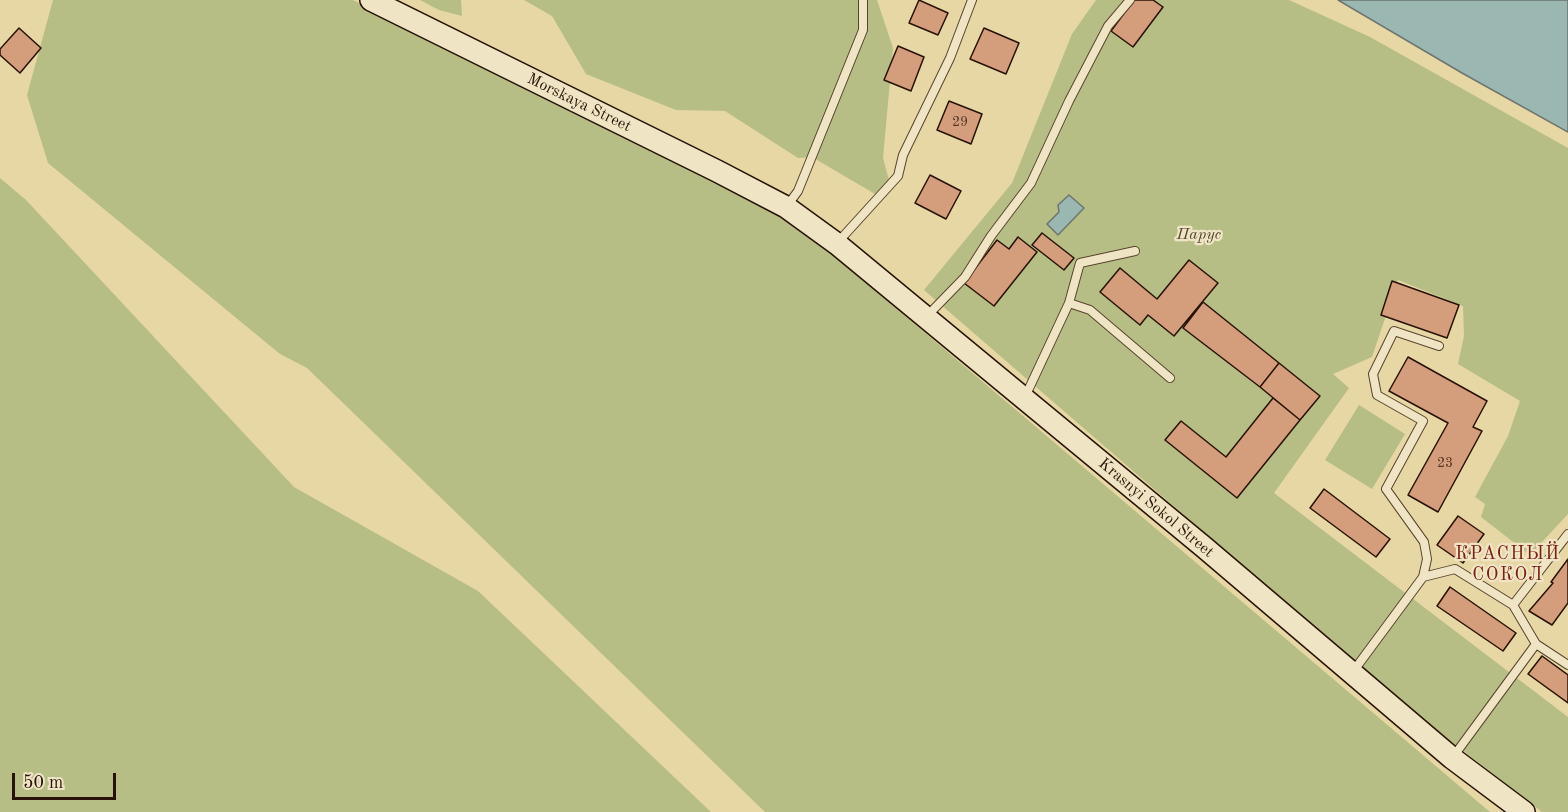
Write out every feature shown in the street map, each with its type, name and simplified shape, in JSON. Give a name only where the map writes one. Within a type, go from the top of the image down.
[{"type":"street","name":"Morskaya Street","points":[[371,0],[786,207]]},
{"type":"street","name":"Krasnyi Sokol Street","points":[[786,207],[837,244],[1205,548],[1452,758],[1524,812]]},
{"type":"lane","points":[[786,207],[798,191],[863,30],[863,0]]},
{"type":"lane","points":[[837,244],[898,176],[903,155],[951,58],[972,0]]},
{"type":"lane","points":[[926,318],[965,277],[991,236],[1031,183],[1069,101],[1108,26],[1130,0]]},
{"type":"lane","points":[[1024,399],[1069,303],[1080,263],[1135,251]]},
{"type":"lane","points":[[1069,303],[1090,310],[1170,378]]},
{"type":"lane","points":[[1352,674],[1423,577],[1427,559],[1425,542],[1386,489],[1423,421],[1377,395],[1373,374],[1395,331],[1439,346]]},
{"type":"lane","points":[[1513,605],[1568,534]]},
{"type":"lane","points":[[1423,577],[1455,569],[1513,605],[1536,644],[1568,665]]},
{"type":"lane","points":[[1452,758],[1536,644]]},
{"type":"green space","points":[[53,0],[353,0],[792,220],[1490,812],[765,812],[307,368],[280,354],[48,163],[27,95]]},
{"type":"green space","points":[[420,0],[461,0],[462,16],[439,10]]},
{"type":"green space","points":[[524,0],[877,0],[893,48],[883,158],[889,180],[875,194],[812,157],[798,158],[725,111],[676,110],[586,74],[552,16]]},
{"type":"green space","name":"Парус","points":[[1096,0],[1289,0],[1370,37],[1568,148],[1568,514],[1530,555],[1481,517],[1485,504],[1475,497],[1508,436],[1520,401],[1458,364],[1464,336],[1463,306],[1398,280],[1372,357],[1333,374],[1349,388],[1274,493],[1568,717],[1568,812],[1542,812],[1393,696],[924,290],[1012,183],[1072,34]]},
{"type":"green space","points":[[0,178],[26,200],[294,487],[478,591],[711,812],[0,812]]},
{"type":"green space","points":[[1359,405],[1405,434],[1372,489],[1325,460]]},
{"type":"water","points":[[1338,0],[1568,0],[1568,132],[1462,73]]},
{"type":"water","points":[[1069,195],[1084,208],[1058,235],[1047,224],[1059,212],[1058,205]]},
{"type":"building","points":[[919,0],[948,13],[938,35],[909,23]]},
{"type":"building","points":[[1134,0],[1153,0],[1163,7],[1133,47],[1111,31]]},
{"type":"building","points":[[19,28],[41,48],[20,73],[0,55],[0,49]]},
{"type":"building","points":[[984,28],[1019,43],[1006,74],[970,59]]},
{"type":"building","points":[[898,46],[924,57],[911,91],[884,80]]},
{"type":"building","points":[[949,101],[982,114],[971,144],[937,130]]},
{"type":"building","points":[[930,175],[961,191],[946,219],[915,203]]},
{"type":"building","points":[[1042,233],[1074,258],[1064,270],[1032,245]]},
{"type":"building","points":[[1018,237],[1037,252],[994,306],[964,283],[997,240],[1009,249]]},
{"type":"building","points":[[1189,260],[1218,283],[1174,336],[1148,315],[1140,325],[1100,292],[1120,268],[1157,299]]},
{"type":"building","points":[[1392,281],[1459,305],[1447,338],[1381,315]]},
{"type":"building","points":[[1203,302],[1279,363],[1260,387],[1183,328]]},
{"type":"building","points":[[1408,357],[1487,401],[1473,427],[1482,431],[1438,512],[1408,495],[1448,423],[1389,391]]},
{"type":"building","points":[[1279,363],[1320,396],[1300,420],[1260,387]]},
{"type":"building","points":[[1273,398],[1300,420],[1237,498],[1165,440],[1181,421],[1226,457]]},
{"type":"building","points":[[1324,489],[1390,539],[1376,557],[1310,508]]},
{"type":"building","points":[[1458,516],[1484,534],[1463,563],[1437,545]]},
{"type":"building","points":[[1568,559],[1568,603],[1552,625],[1529,611],[1553,583],[1551,582]]},
{"type":"building","points":[[1450,587],[1516,633],[1503,651],[1437,606]]},
{"type":"building","points":[[1542,656],[1568,675],[1568,703],[1528,674]]},
{"type":"district","name":"КРАСНЫЙ СОКОЛ","points":[[1508,564]]}]
